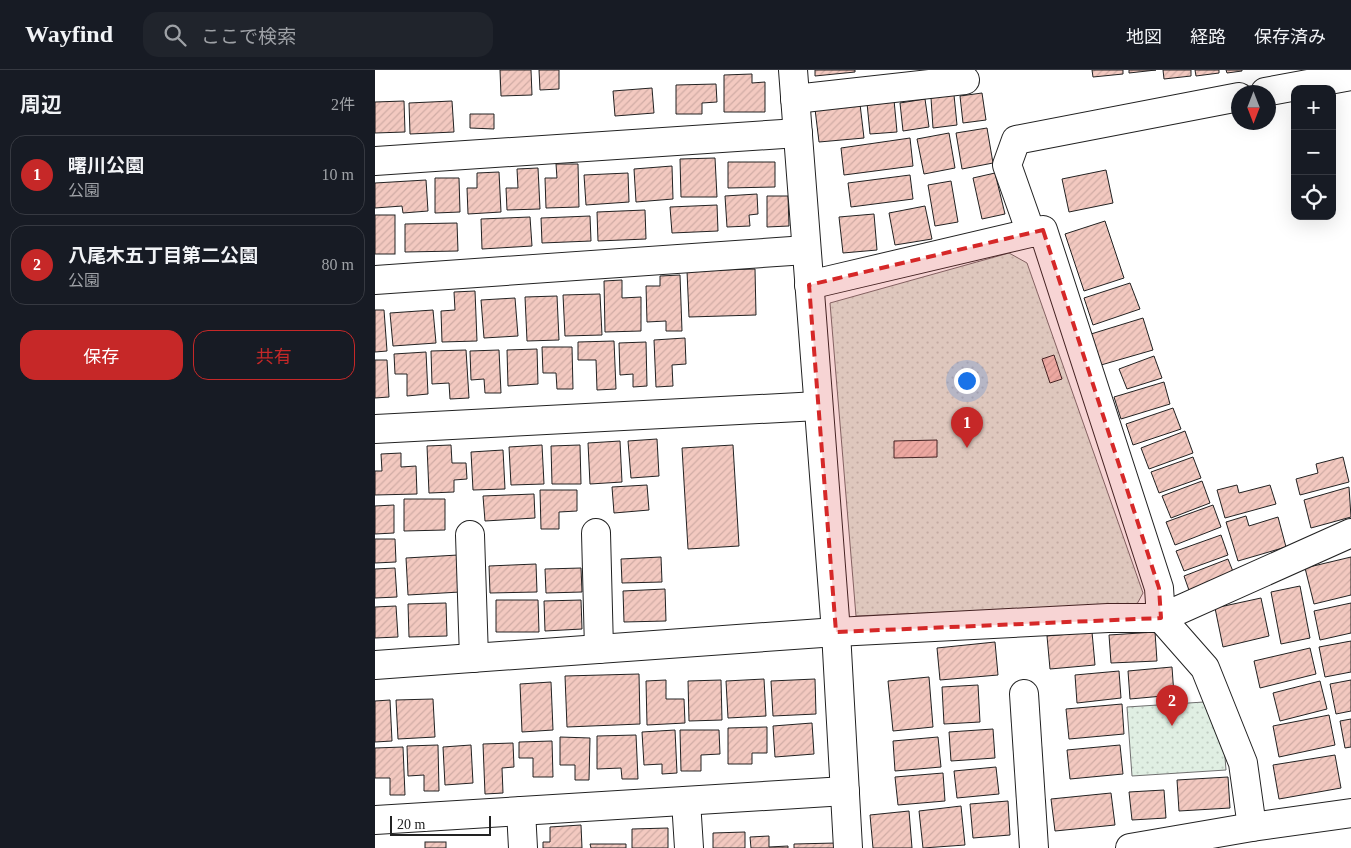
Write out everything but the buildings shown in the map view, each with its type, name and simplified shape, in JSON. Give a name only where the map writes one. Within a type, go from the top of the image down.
[{"type":"street","points":[[793,70],[836,632],[848,848]]},
{"type":"street","points":[[1276,90],[1351,76]]},
{"type":"street","points":[[795,99],[965,80]]},
{"type":"street","points":[[1031,232],[1007,165],[1016,140],[1231,100]]},
{"type":"street","points":[[375,161],[798,133]]},
{"type":"street","points":[[809,285],[1043,230],[1159,588],[1161,618],[1205,668],[1243,763],[1252,827]]},
{"type":"street","points":[[375,280],[806,250]]},
{"type":"street","points":[[375,429],[819,406]]},
{"type":"street","points":[[596,533],[599,649]]},
{"type":"street","points":[[375,665],[836,632],[1108,618],[1161,618],[1351,533]]},
{"type":"street","points":[[471,535],[474,658]]},
{"type":"street","points":[[1024,694],[1034,848]]},
{"type":"street","points":[[375,820],[845,791]]},
{"type":"street","points":[[686,801],[689,848]]},
{"type":"street","points":[[521,811],[523,848]]},
{"type":"street","points":[[1130,848],[1252,827],[1351,813]]},
{"type":"highlighted area","points":[[1043,230],[1159,588],[1161,618],[836,632],[809,285]]},
{"type":"green space","points":[[1009,253],[1027,263],[1143,593],[1137,604],[856,616],[830,303]]},
{"type":"green space","points":[[1204,702],[1224,744],[1226,770],[1132,776],[1127,707]]},
{"type":"place","name":"曙川公園","points":[[967,448]]},
{"type":"place","name":"八尾木五丁目第二公園","points":[[1172,726]]}]
